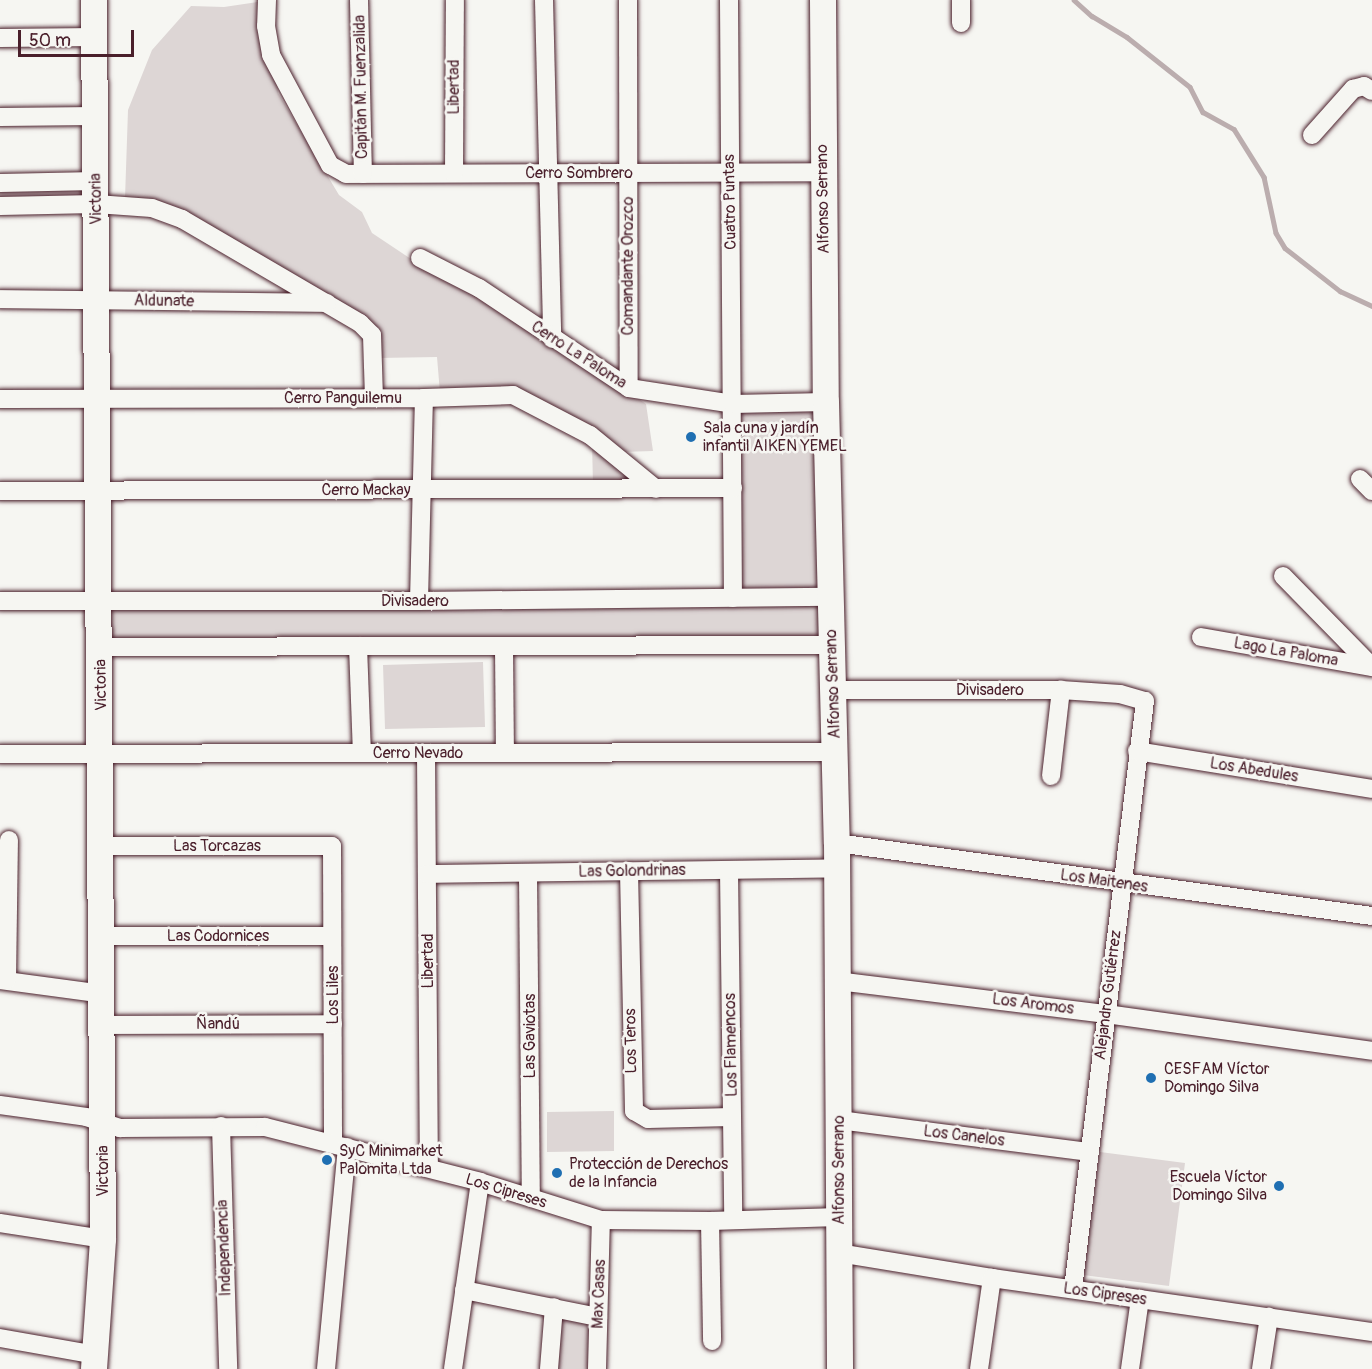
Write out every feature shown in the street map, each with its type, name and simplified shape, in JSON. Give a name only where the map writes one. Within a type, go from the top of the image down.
[{"type":"street","name":"Victoria","points":[[94,0],[103,936],[103,1239],[95,1362]]},
{"type":"street","name":"Cerro Sombrero","points":[[267,0],[266,26],[271,55],[287,89],[335,170],[346,174],[822,172]]},
{"type":"street","name":"Capitán M. Fuenzalida","points":[[359,0],[363,174]]},
{"type":"street","name":"Libertad","points":[[454,173],[455,0]]},
{"type":"street","points":[[544,0],[552,339]]},
{"type":"street","name":"Comandante Orozco","points":[[628,0],[628,388]]},
{"type":"street","name":"Cuatro Puntas","points":[[729,0],[733,598]]},
{"type":"street","name":"Alfonso Serrano","points":[[823,0],[822,172],[837,843],[840,1369]]},
{"type":"street","points":[[961,0],[961,23]]},
{"type":"street","points":[[0,38],[95,37]]},
{"type":"street","points":[[1312,135],[1353,89],[1364,86],[1372,90]]},
{"type":"street","points":[[0,117],[96,116]]},
{"type":"street","points":[[0,183],[96,192],[182,219],[360,323],[372,335],[374,398]]},
{"type":"street","points":[[0,206],[96,192]]},
{"type":"street","name":"Cerro La Paloma","points":[[420,258],[479,288],[628,388],[733,404],[826,402]]},
{"type":"street","name":"Aldunate","points":[[0,299],[328,303]]},
{"type":"street","name":"Cerro Panguilemu","points":[[0,399],[424,398],[513,395],[590,435],[656,489]]},
{"type":"street","points":[[419,601],[424,398]]},
{"type":"street","name":"Cerro Mackay","points":[[0,491],[733,488]]},
{"type":"street","points":[[1283,576],[1372,667]]},
{"type":"street","name":"Divisadero","points":[[0,601],[419,601],[830,597]]},
{"type":"street","name":"Lago La Paloma","points":[[1201,637],[1372,667]]},
{"type":"street","points":[[100,647],[832,645]]},
{"type":"street","points":[[358,646],[362,753]]},
{"type":"street","points":[[504,646],[505,753]]},
{"type":"street","name":"Divisadero","points":[[835,690],[1061,690],[1120,694],[1145,701]]},
{"type":"street","points":[[1051,776],[1061,690]]},
{"type":"street","name":"Alejandro Gutiérrez","points":[[1073,1289],[1137,750],[1145,701]]},
{"type":"street","name":"Los Abedules","points":[[1137,750],[1372,789]]},
{"type":"street","name":"Cerro Nevado","points":[[0,754],[835,752]]},
{"type":"street","name":"Libertad","points":[[426,753],[429,1168]]},
{"type":"street","points":[[9,840],[3,980],[103,994]]},
{"type":"street","name":"Los Maitenes","points":[[837,843],[1372,916]]},
{"type":"street","name":"Las Torcazas","points":[[102,846],[332,846]]},
{"type":"street","name":"Los Liles","points":[[326,1369],[340,1145],[333,1024],[332,846]]},
{"type":"street","name":"Las Golondrinas","points":[[427,874],[837,868]]},
{"type":"street","name":"Los Flamencos","points":[[729,870],[733,1220]]},
{"type":"street","name":"Los Teros","points":[[629,871],[634,1111],[648,1119],[732,1117]]},
{"type":"street","name":"Las Gaviotas","points":[[528,873],[531,1198]]},
{"type":"street","name":"Las Codornices","points":[[103,936],[333,936]]},
{"type":"street","name":"Los Aromos","points":[[837,981],[1106,1014],[1372,1051]]},
{"type":"street","name":"Ñandú","points":[[103,1025],[333,1024]]},
{"type":"street","name":"Los Cipreses","points":[[0,1105],[86,1117],[120,1128],[265,1127],[480,1182],[601,1220],[710,1221],[839,1217]]},
{"type":"street","name":"Los Canelos","points":[[839,1120],[1090,1152]]},
{"type":"street","name":"Independencia","points":[[221,1126],[228,1369]]},
{"type":"street","points":[[453,1369],[480,1182]]},
{"type":"street","name":"Max Casas","points":[[597,1369],[601,1220]]},
{"type":"street","points":[[710,1221],[712,1341]]},
{"type":"street","points":[[0,1223],[103,1239]]},
{"type":"street","name":"Los Cipreses","points":[[839,1253],[993,1278],[1372,1332]]},
{"type":"street","points":[[979,1369],[993,1278]]},
{"type":"street","points":[[465,1290],[598,1317]]},
{"type":"street","points":[[1130,1369],[1140,1299]]},
{"type":"street","points":[[549,1369],[554,1307]]},
{"type":"street","points":[[1261,1369],[1269,1317]]},
{"type":"street","points":[[0,1338],[95,1362]]},
{"type":"shaded area","points":[[271,0],[278,93],[339,195],[362,212],[372,233],[420,265],[490,298],[646,404],[653,451],[621,452],[519,392],[440,393],[437,357],[378,358],[376,333],[125,198],[128,110],[152,50],[191,6],[224,7]]},
{"type":"shaded area","points":[[738,410],[818,410],[824,589],[739,590]]},
{"type":"shaded area","points":[[592,441],[644,485],[593,486]]},
{"type":"shaded area","points":[[824,605],[825,638],[107,643],[107,606]]},
{"type":"shaded area","points":[[483,662],[485,727],[385,729],[383,665]]},
{"type":"shaded area","points":[[614,1111],[614,1151],[547,1152],[547,1112]]},
{"type":"shaded area","points":[[1100,1152],[1185,1163],[1169,1286],[1083,1275]]},
{"type":"shaded area","points":[[561,1315],[593,1323],[591,1369],[556,1369]]},
{"type":"waterway","points":[[1074,0],[1092,16],[1127,37],[1190,87],[1203,112],[1234,129],[1264,177],[1276,233],[1285,248],[1340,291],[1372,306]]},
{"type":"place","name":"Sala cuna y jardín infantil AIKEN YEMEL","points":[[691,437]]},
{"type":"place","name":"CESFAM Víctor Domingo Silva","points":[[1151,1078]]},
{"type":"place","name":"SyC Minimarket Palomita Ltda","points":[[327,1160]]},
{"type":"place","name":"Protección de Derechos de la Infancia","points":[[557,1173]]},
{"type":"place","name":"Escuela Víctor Domingo Silva","points":[[1279,1186]]}]
